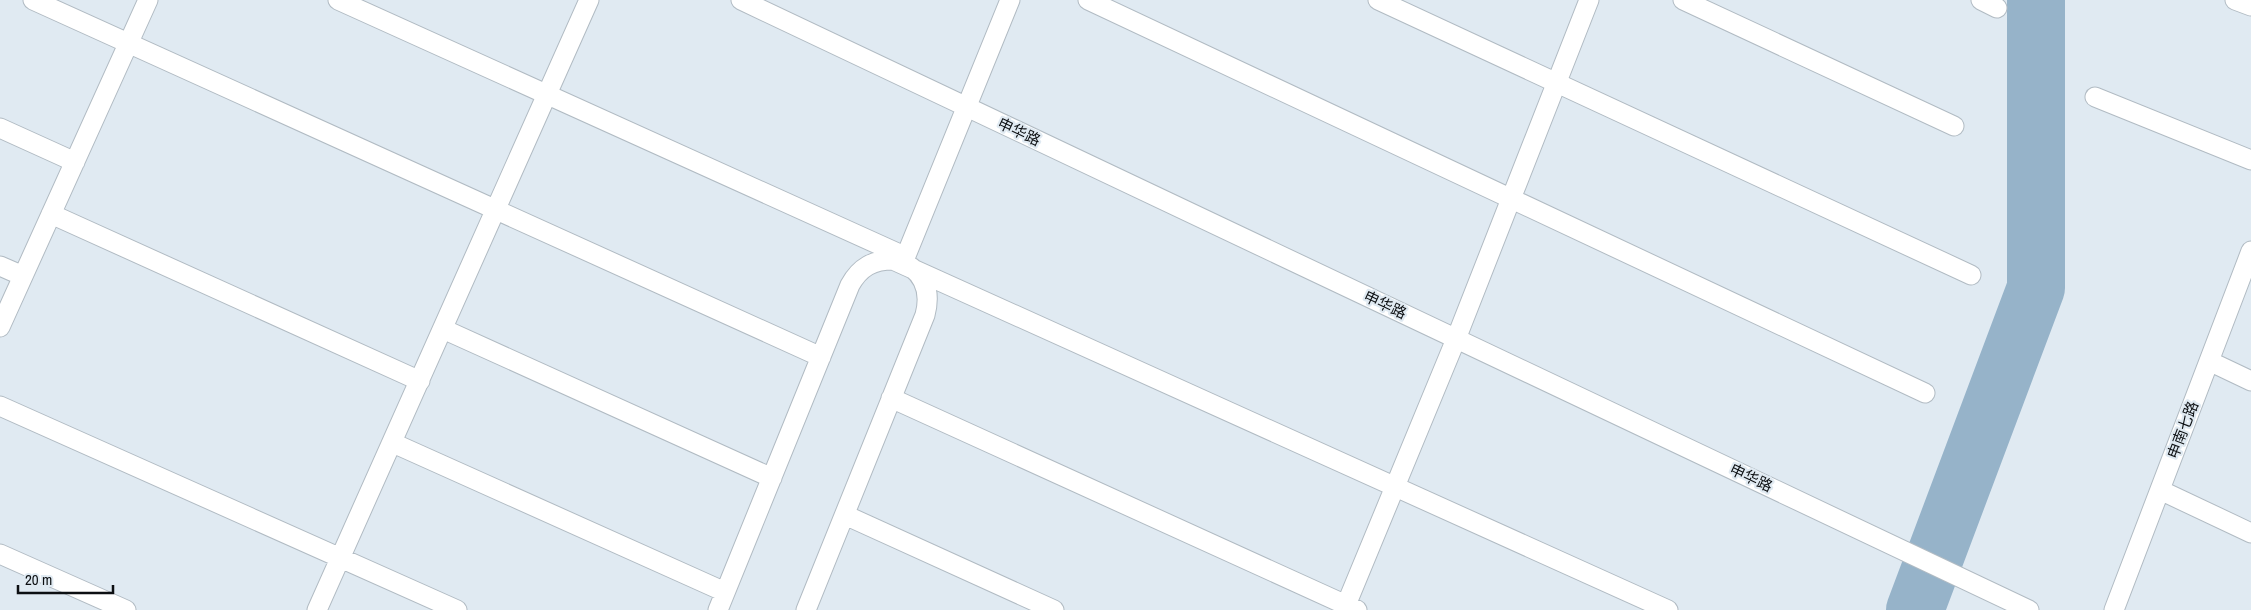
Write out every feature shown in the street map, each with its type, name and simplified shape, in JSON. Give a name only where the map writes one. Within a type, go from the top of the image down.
[{"type":"lane","points":[[33,0],[821,357]]},
{"type":"lane","points":[[0,326],[148,0]]},
{"type":"lane","points":[[338,0],[547,94],[1395,486],[1668,610]]},
{"type":"lane","points":[[317,610],[342,558],[589,0]]},
{"type":"lane","name":"申华路","points":[[741,0],[2029,610]]},
{"type":"lane","points":[[806,610],[928,305],[928,294],[920,275],[912,268],[910,261],[966,107],[1010,0]]},
{"type":"lane","points":[[1088,0],[1925,393]]},
{"type":"lane","points":[[1378,0],[1971,275]]},
{"type":"lane","points":[[892,398],[1349,608],[1395,486],[1456,339],[1589,0]]},
{"type":"lane","points":[[1682,0],[1954,126]]},
{"type":"lane","points":[[2235,0],[2251,6]]},
{"type":"lane","points":[[2095,97],[2251,160]]},
{"type":"lane","points":[[0,128],[75,162]]},
{"type":"lane","points":[[51,214],[420,381]]},
{"type":"lane","name":"申南七路","points":[[2114,610],[2251,251]]},
{"type":"lane","points":[[718,610],[855,275],[872,262],[882,260],[910,261]]},
{"type":"lane","points":[[0,266],[23,276]]},
{"type":"lane","points":[[443,329],[772,478]]},
{"type":"lane","points":[[2209,361],[2251,381]]},
{"type":"lane","points":[[0,406],[457,610]]},
{"type":"lane","points":[[393,443],[725,592]]},
{"type":"lane","points":[[2160,490],[2251,533]]},
{"type":"lane","points":[[845,515],[1054,610]]},
{"type":"lane","points":[[0,554],[126,610]]},
{"type":"waterway","points":[[1915,610],[2036,288],[2036,0]]}]
